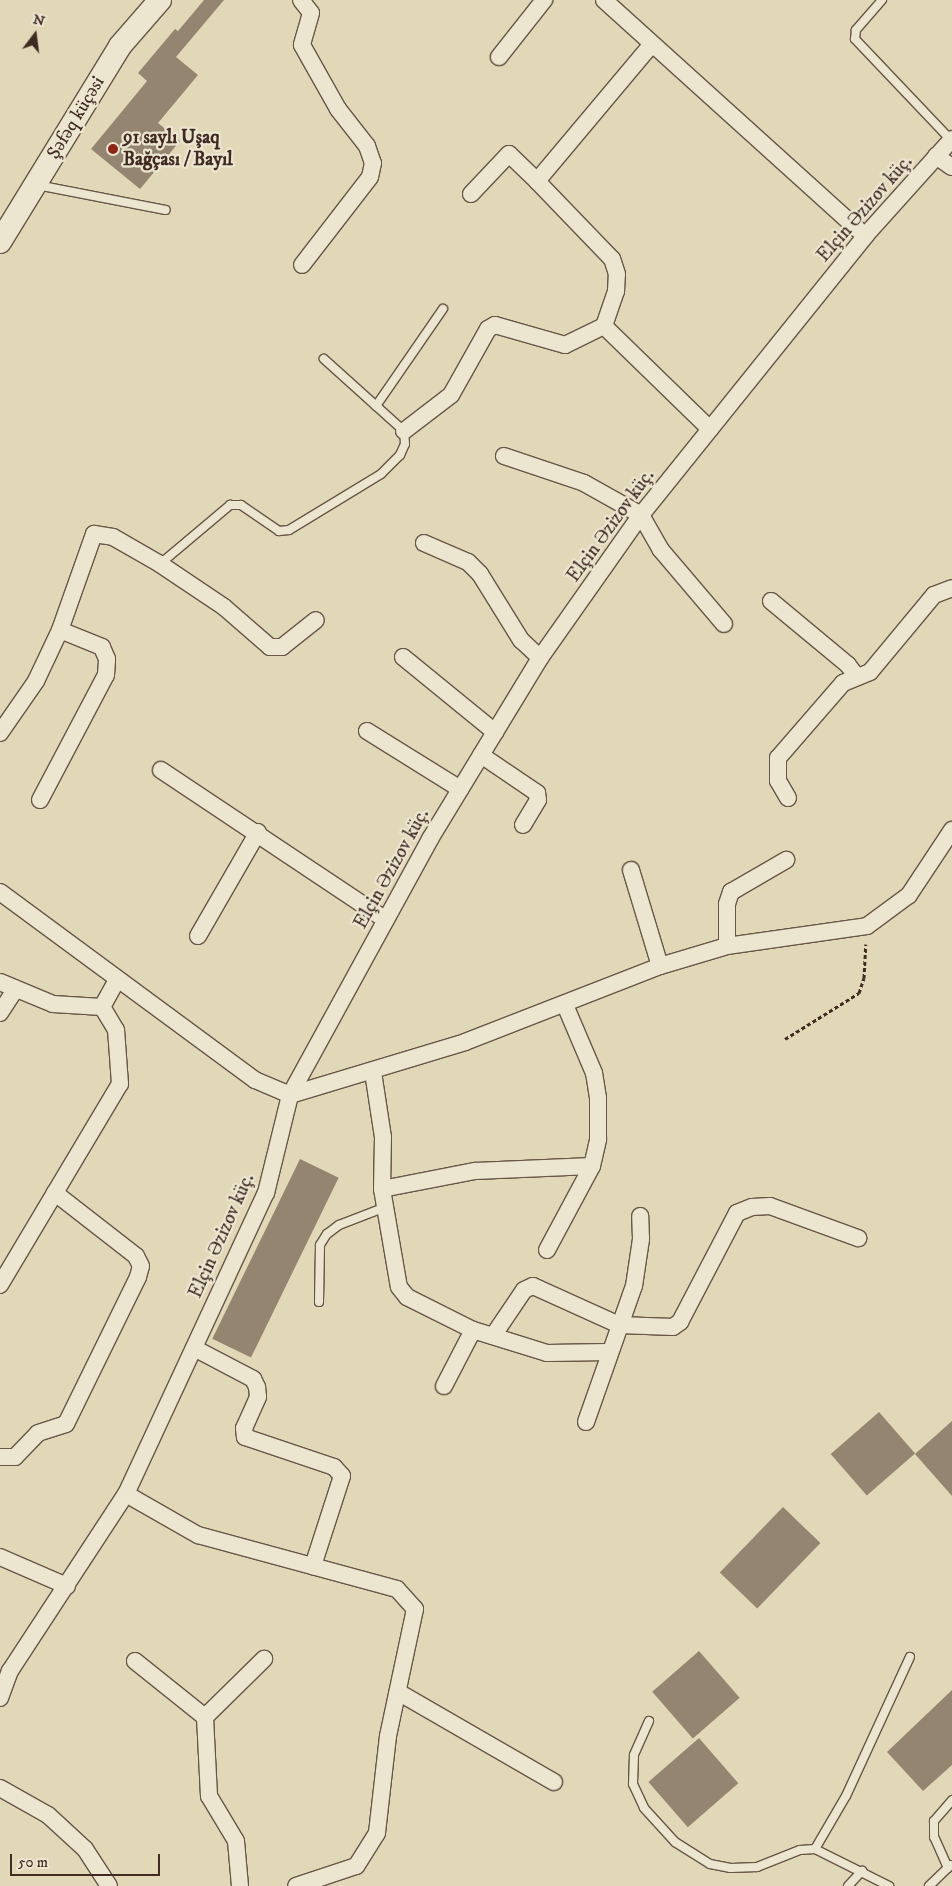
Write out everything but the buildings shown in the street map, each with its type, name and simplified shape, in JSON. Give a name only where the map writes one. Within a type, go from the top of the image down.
[{"type":"street","name":"Şəfəq küçəsi","points":[[0,242],[120,46],[158,0]]},
{"type":"street","points":[[302,0],[311,13],[302,46],[338,109],[367,146],[373,163],[370,177],[302,265]]},
{"type":"street","points":[[499,57],[544,0]]},
{"type":"street","points":[[604,0],[865,236]]},
{"type":"street","points":[[537,181],[652,44]]},
{"type":"street","name":"Elçin Əzizov küç.","points":[[0,1698],[5,1670],[67,1586],[126,1494],[266,1193],[290,1095],[460,789],[540,658],[641,515],[865,236],[951,139]]},
{"type":"street","points":[[404,431],[451,396],[488,329],[495,325],[566,344],[604,326],[616,291],[617,274],[612,259],[509,154],[471,194]]},
{"type":"street","points":[[936,156],[952,167]]},
{"type":"street","points":[[604,326],[710,429]]},
{"type":"street","points":[[504,456],[584,483],[641,515],[661,550],[724,624]]},
{"type":"street","points":[[0,733],[36,681],[60,630],[94,534],[113,537],[160,564],[224,607],[270,647],[282,647],[316,620]]},
{"type":"street","points":[[424,543],[468,562],[480,574],[521,640],[540,658]]},
{"type":"street","points":[[788,798],[778,781],[778,758],[843,683],[870,672],[934,595],[952,588]]},
{"type":"street","points":[[771,601],[848,665],[857,678]]},
{"type":"street","points":[[40,800],[106,675],[107,659],[102,647],[60,630]]},
{"type":"street","points":[[403,657],[495,732]]},
{"type":"street","points":[[367,731],[460,789]]},
{"type":"street","points":[[481,755],[537,793],[538,800],[523,825]]},
{"type":"street","points":[[161,770],[258,832],[386,920]]},
{"type":"street","points":[[0,892],[254,1080],[290,1095],[373,1072],[565,1005],[660,966],[727,946],[867,926],[909,895],[952,830]]},
{"type":"street","points":[[198,936],[258,832]]},
{"type":"street","points":[[727,946],[727,904],[731,892],[786,860]]},
{"type":"street","points":[[631,870],[660,966]]},
{"type":"street","points":[[102,1006],[117,980]]},
{"type":"street","points":[[0,982],[15,990],[53,1004],[102,1006]]},
{"type":"street","points":[[0,1013],[15,990]]},
{"type":"street","points":[[547,1250],[592,1166],[598,1139],[596,1082],[565,1005]]},
{"type":"street","points":[[0,1285],[120,1084],[116,1030],[102,1006]]},
{"type":"street","points":[[373,1072],[383,1137],[382,1189],[399,1287],[407,1298],[473,1330],[547,1353],[609,1352]]},
{"type":"street","points":[[382,1189],[476,1171],[592,1166]]},
{"type":"street","points":[[0,1457],[14,1457],[38,1433],[66,1424],[138,1278],[141,1266],[136,1256],[55,1193]]},
{"type":"street","points":[[494,1336],[524,1290],[532,1286],[620,1325],[673,1327],[680,1322],[737,1214],[752,1207],[770,1206],[858,1238]]},
{"type":"street","points":[[586,1422],[609,1352],[634,1286],[641,1239],[640,1216]]},
{"type":"street","points":[[444,1386],[473,1330]]},
{"type":"street","points":[[194,1348],[252,1379],[257,1387],[258,1397],[244,1428],[245,1437],[334,1467],[342,1476],[341,1486],[313,1566]]},
{"type":"street","points":[[126,1494],[198,1535],[397,1589],[415,1609],[388,1736],[377,1833],[356,1866],[296,1886]]},
{"type":"street","points":[[0,1557],[67,1586]]},
{"type":"street","points":[[240,1886],[236,1841],[208,1796],[205,1718],[264,1659]]},
{"type":"street","points":[[135,1661],[205,1718]]},
{"type":"street","points":[[398,1692],[554,1782]]},
{"type":"street","points":[[0,1788],[48,1815],[85,1849],[109,1886]]},
{"type":"lane","points":[[882,0],[856,30],[855,39],[951,139]]},
{"type":"lane","points":[[35,185],[166,210]]},
{"type":"lane","points":[[376,406],[443,308]]},
{"type":"lane","points":[[160,564],[230,505],[241,505],[279,531],[289,530],[381,474],[400,456],[405,444],[404,431],[324,359]]},
{"type":"lane","points":[[319,1302],[320,1245],[327,1234],[339,1225],[386,1207]]},
{"type":"lane","points":[[816,1849],[846,1796],[910,1657]]},
{"type":"lane","points":[[649,1721],[634,1755],[633,1784],[644,1808],[676,1842],[710,1864],[731,1868],[756,1867],[800,1850],[816,1849],[889,1886]]},
{"type":"lane","points":[[929,1886],[950,1866],[934,1837],[934,1821],[952,1800]]},
{"type":"lane","points":[[848,1886],[862,1871]]},
{"type":"path","points":[[785,1039],[859,993],[864,978],[867,926]]},
{"type":"place","name":"91 saylı Uşaq Bağçası / Bayıl","points":[[113,149]]}]
